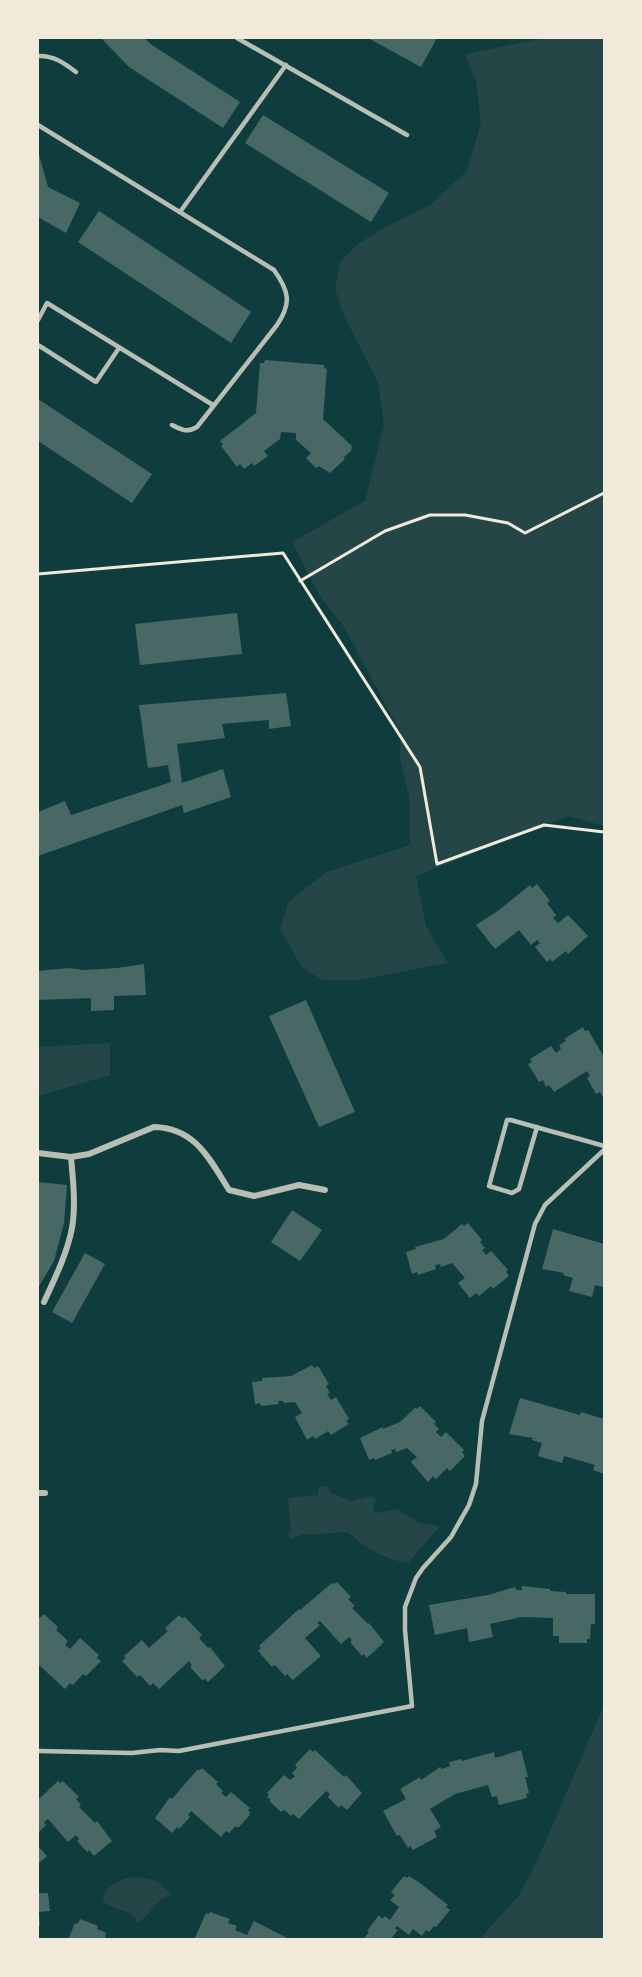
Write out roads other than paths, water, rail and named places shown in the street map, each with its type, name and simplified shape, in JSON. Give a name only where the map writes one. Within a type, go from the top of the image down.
[{"type":"street","points":[[38,1153],[71,1157],[89,1154],[154,1127],[165,1127],[184,1133],[206,1154],[229,1190],[254,1196],[299,1185],[325,1190]]},
{"type":"street","points":[[44,1302],[64,1258],[73,1226],[74,1183],[71,1157]]},
{"type":"lane","points":[[237,38],[407,135]]},
{"type":"lane","points":[[38,56],[59,60],[76,72]]},
{"type":"lane","points":[[180,212],[286,65]]},
{"type":"lane","points":[[38,125],[274,270],[283,282],[287,296],[286,311],[277,325],[197,427],[184,431],[172,426]]},
{"type":"lane","points":[[38,320],[48,303],[213,405]]},
{"type":"lane","points":[[38,345],[96,382],[119,348]]},
{"type":"lane","points":[[38,1751],[132,1753],[179,1750],[412,1706],[405,1607],[416,1578],[451,1537],[469,1505],[477,1476],[482,1420],[535,1224],[545,1205],[604,1148],[537,1127],[507,1120],[489,1186],[512,1193],[519,1189],[537,1127]]}]
